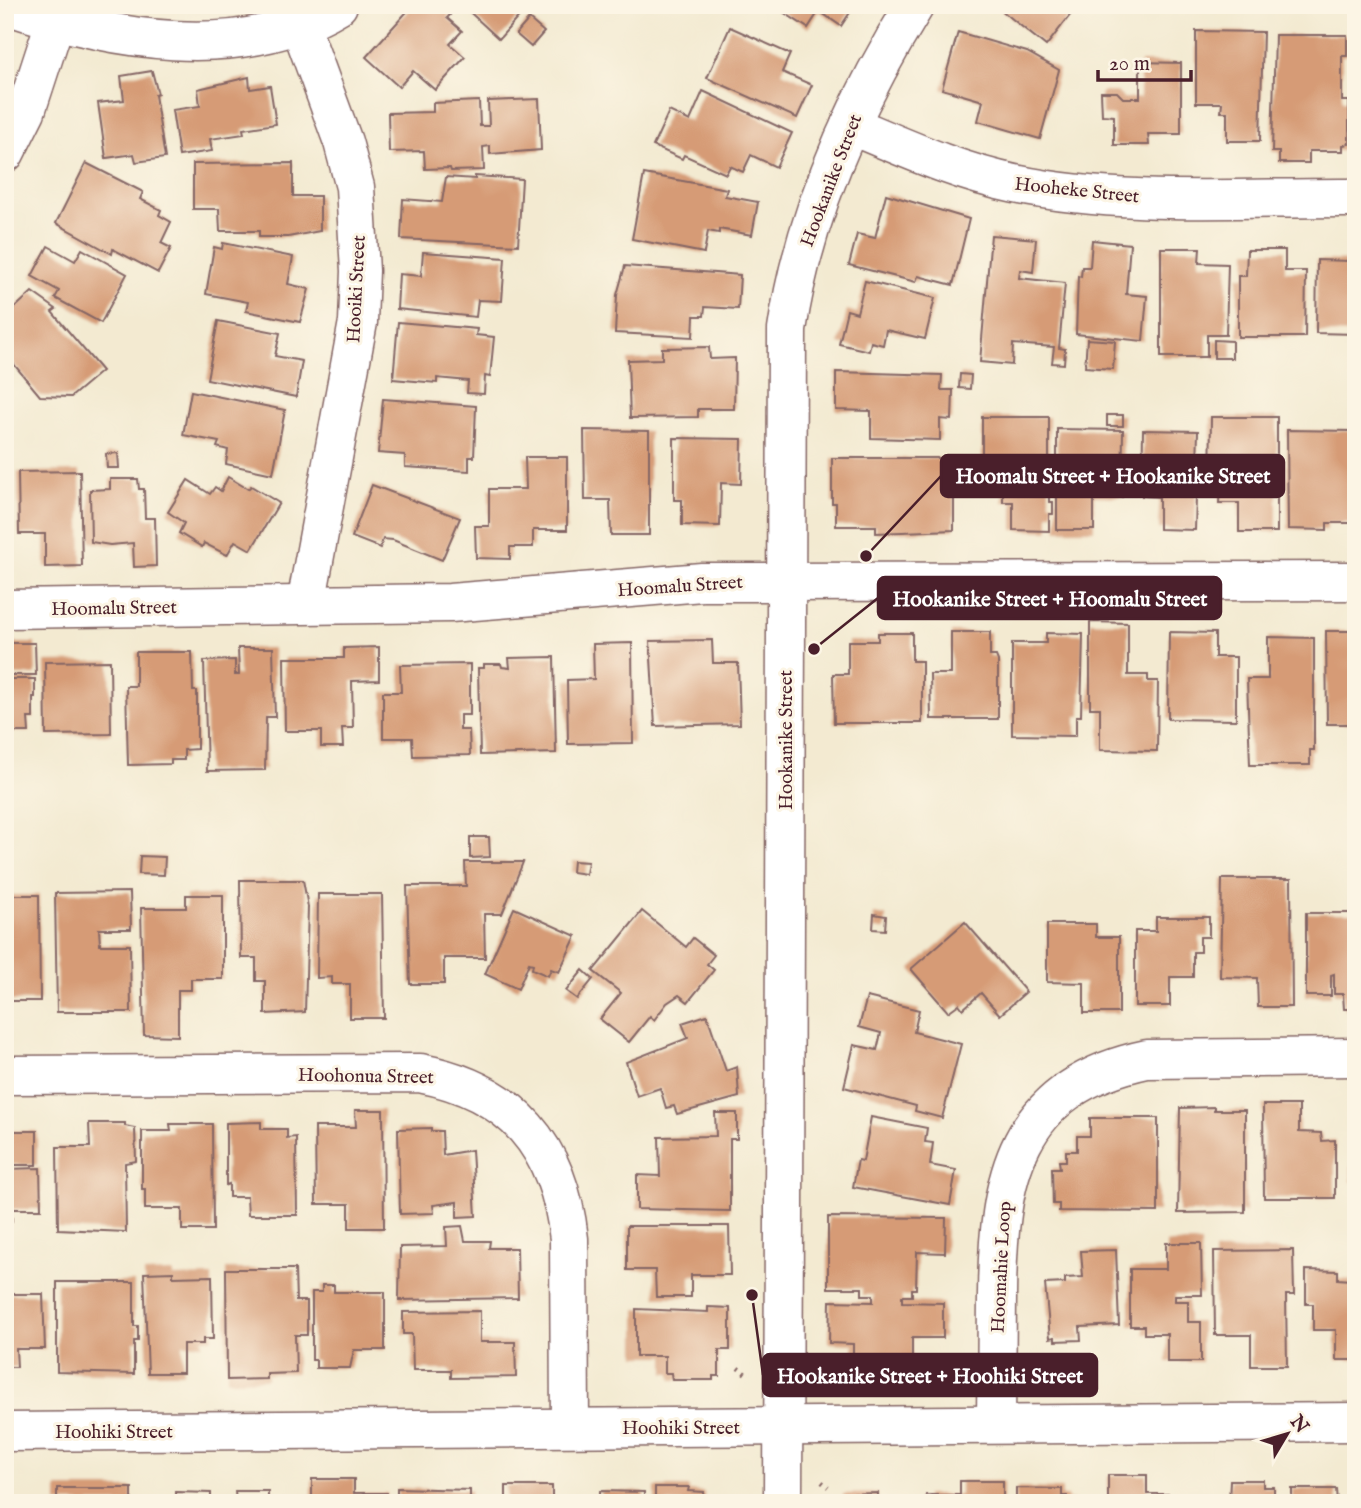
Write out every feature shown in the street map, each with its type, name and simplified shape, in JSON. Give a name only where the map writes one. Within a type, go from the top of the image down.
[{"type":"street","points":[[6,5],[55,22],[123,36],[191,42],[268,31],[299,22],[338,5]]},
{"type":"street","name":"Hookanike Street","points":[[783,1503],[787,330],[801,251],[850,125],[872,79],[915,5]]},
{"type":"street","points":[[5,153],[26,111],[55,22]]},
{"type":"street","name":"Hooiki Street","points":[[299,22],[343,142],[355,187],[360,271],[358,322],[306,604]]},
{"type":"street","name":"Hooheke Street","points":[[850,125],[936,162],[977,175],[1066,192],[1114,197],[1356,198]]},
{"type":"street","name":"Hoomalu Street","points":[[5,609],[492,601],[702,582],[785,580],[1356,581]]},
{"type":"street","name":"Hoomahie Loop","points":[[996,1424],[998,1236],[1001,1202],[1014,1157],[1049,1108],[1091,1077],[1116,1066],[1147,1059],[1190,1056],[1356,1057]]},
{"type":"street","name":"Hoohonua Street","points":[[5,1075],[420,1073],[446,1078],[491,1097],[513,1112],[550,1161],[566,1210],[569,1239],[570,1427]]},
{"type":"street","name":"Hoohiki Street","points":[[5,1432],[1356,1422]]},
{"type":"path","points":[[824,1371],[831,1366]]},
{"type":"path","points":[[738,1368],[746,1374]]},
{"type":"path","points":[[822,1482],[828,1486]]},
{"type":"building","points":[[413,5],[439,5],[450,15],[447,18],[462,31],[450,44],[465,57],[435,90],[413,71],[399,87],[366,57]]},
{"type":"building","points":[[462,5],[529,5],[499,39]]},
{"type":"building","points":[[772,5],[855,5],[841,26],[819,11],[808,28]]},
{"type":"building","points":[[995,5],[1078,5],[1046,46]]},
{"type":"building","points":[[529,19],[544,32],[531,47],[516,34]]},
{"type":"building","points":[[730,27],[790,54],[782,72],[812,85],[797,118],[707,78]]},
{"type":"building","points":[[1196,31],[1263,32],[1260,141],[1227,141],[1227,112],[1221,112],[1222,103],[1196,103]]},
{"type":"building","points":[[958,32],[1027,52],[1059,70],[1040,139],[978,121],[983,101],[942,89]]},
{"type":"building","points":[[1275,35],[1347,35],[1347,56],[1342,56],[1342,101],[1349,101],[1349,144],[1343,145],[1343,151],[1309,151],[1309,163],[1279,163],[1279,152],[1272,152]]},
{"type":"building","points":[[1140,62],[1181,63],[1181,134],[1148,134],[1149,145],[1114,145],[1114,116],[1102,115],[1101,92],[1117,92],[1123,98],[1140,98]]},
{"type":"building","points":[[152,71],[158,94],[155,95],[165,158],[136,162],[134,154],[106,158],[98,103],[124,100],[121,76]]},
{"type":"building","points":[[249,77],[250,89],[270,86],[276,124],[243,129],[244,134],[210,139],[212,151],[179,156],[172,110],[200,106],[198,89]]},
{"type":"building","points":[[703,91],[792,133],[776,167],[751,155],[743,172],[730,166],[726,174],[684,155],[682,159],[653,146],[669,111],[690,121]]},
{"type":"building","points":[[539,99],[541,150],[490,154],[490,146],[483,147],[484,170],[451,171],[450,168],[425,169],[424,151],[389,152],[388,113],[433,112],[433,103],[479,101],[480,126],[489,126],[488,101]]},
{"type":"building","points":[[86,163],[143,192],[140,199],[161,210],[159,215],[171,222],[161,243],[171,248],[158,273],[113,249],[112,254],[56,223]]},
{"type":"building","points":[[293,163],[293,196],[320,196],[320,231],[288,237],[259,237],[259,231],[220,231],[219,209],[193,209],[193,164]]},
{"type":"building","points":[[644,174],[727,189],[725,196],[758,202],[752,235],[719,229],[719,233],[708,231],[704,253],[632,239]]},
{"type":"building","points":[[475,176],[522,179],[518,245],[401,239],[403,199],[442,202],[446,177],[475,179]]},
{"type":"building","points":[[886,194],[969,219],[953,285],[918,276],[916,282],[849,265],[857,234],[875,238]]},
{"type":"building","points":[[991,235],[1036,239],[1033,272],[1020,270],[1019,278],[1065,283],[1059,348],[1065,349],[1064,364],[1052,363],[1054,347],[1013,344],[1012,365],[980,362]]},
{"type":"building","points":[[1092,240],[1130,244],[1126,294],[1147,296],[1143,341],[1076,334],[1078,276],[1081,277],[1082,267],[1090,267]]},
{"type":"building","points":[[223,243],[293,257],[288,284],[309,289],[300,322],[246,311],[248,302],[206,294],[214,247],[222,249]]},
{"type":"building","points":[[48,246],[75,261],[82,249],[127,274],[101,323],[55,298],[59,291],[32,276]]},
{"type":"building","points":[[1351,247],[1356,247],[1356,334],[1316,333],[1317,260],[1350,261]]},
{"type":"building","points":[[1161,248],[1200,248],[1199,263],[1228,264],[1226,335],[1207,335],[1207,357],[1161,357]]},
{"type":"building","points":[[1247,250],[1285,250],[1285,271],[1306,271],[1305,337],[1238,337],[1238,276],[1246,276]]},
{"type":"building","points":[[423,252],[505,258],[502,301],[478,300],[476,317],[397,309],[399,274],[421,276]]},
{"type":"building","points":[[625,266],[740,275],[738,309],[705,307],[704,316],[694,316],[693,337],[615,333],[617,295]]},
{"type":"building","points":[[865,281],[935,298],[925,339],[886,330],[883,345],[871,342],[869,351],[839,344],[847,310],[857,313]]},
{"type":"building","points":[[32,292],[56,309],[52,312],[102,371],[71,397],[40,396],[7,356],[12,350],[5,343],[5,317]]},
{"type":"building","points":[[218,321],[280,333],[275,356],[302,361],[296,397],[207,379]]},
{"type":"building","points":[[398,322],[477,329],[476,335],[494,337],[490,377],[485,376],[484,394],[467,393],[468,381],[437,378],[437,383],[393,379]]},
{"type":"building","points":[[1087,339],[1115,341],[1113,369],[1085,367]]},
{"type":"building","points":[[1214,340],[1232,341],[1232,358],[1214,358]]},
{"type":"building","points":[[709,347],[710,359],[735,358],[734,409],[698,409],[698,417],[630,418],[628,360],[662,359],[662,348]]},
{"type":"building","points":[[836,372],[942,375],[941,390],[953,390],[952,420],[940,419],[940,440],[871,438],[871,411],[836,410]]},
{"type":"building","points":[[960,374],[971,375],[970,389],[959,388]]},
{"type":"building","points":[[191,391],[285,410],[273,474],[226,464],[228,450],[217,447],[219,442],[183,435]]},
{"type":"building","points":[[383,399],[476,406],[474,457],[469,457],[469,471],[405,467],[405,455],[378,453]]},
{"type":"building","points":[[1107,415],[1123,415],[1123,426],[1107,426]]},
{"type":"building","points":[[982,417],[1049,417],[1049,502],[1053,502],[1053,514],[1049,514],[1049,531],[1013,530],[1013,502],[1003,502],[1003,486],[982,486]]},
{"type":"building","points":[[1211,417],[1277,417],[1277,532],[1239,532],[1239,503],[1219,503],[1220,487],[1210,487]]},
{"type":"building","points":[[1057,429],[1123,430],[1122,497],[1094,496],[1094,530],[1057,530]]},
{"type":"building","points":[[584,430],[649,431],[649,535],[611,535],[610,500],[585,500]]},
{"type":"building","points":[[1143,430],[1198,431],[1195,530],[1159,529],[1159,497],[1142,496]]},
{"type":"building","points":[[1287,430],[1353,431],[1352,523],[1327,523],[1327,530],[1288,529]]},
{"type":"building","points":[[674,438],[742,439],[741,484],[721,483],[720,526],[682,525],[682,500],[674,500]]},
{"type":"building","points":[[118,453],[119,468],[107,468],[106,454]]},
{"type":"building","points":[[525,457],[567,457],[567,530],[533,530],[533,547],[510,547],[510,559],[476,558],[475,526],[489,526],[489,489],[526,489]]},
{"type":"building","points":[[832,458],[955,458],[954,462],[966,462],[966,477],[954,477],[954,530],[876,533],[876,526],[836,526],[836,503],[832,503]]},
{"type":"building","points":[[80,471],[82,566],[45,567],[45,534],[19,534],[18,472]]},
{"type":"building","points":[[228,477],[248,489],[251,486],[279,503],[251,550],[235,541],[227,555],[204,543],[202,547],[179,533],[184,523],[168,512],[188,480],[210,494],[215,487],[221,491]]},
{"type":"building","points":[[110,479],[138,479],[139,489],[144,489],[145,518],[155,518],[156,566],[134,567],[133,543],[110,545],[91,542],[90,490],[110,489]]},
{"type":"building","points":[[372,485],[460,518],[442,560],[393,540],[383,539],[380,548],[352,537]]},
{"type":"building","points":[[1090,622],[1128,623],[1128,675],[1148,675],[1148,681],[1158,681],[1157,751],[1100,750],[1100,708],[1090,708]]},
{"type":"building","points":[[1326,631],[1356,631],[1356,724],[1327,724]]},
{"type":"building","points":[[951,632],[990,632],[990,656],[996,656],[998,661],[998,719],[931,719],[930,674],[951,674]]},
{"type":"building","points":[[1169,632],[1215,633],[1215,657],[1236,657],[1236,720],[1168,719]]},
{"type":"building","points":[[878,633],[912,633],[912,661],[922,661],[922,723],[834,723],[833,674],[848,674],[848,641],[878,641]]},
{"type":"building","points":[[1046,633],[1083,634],[1081,716],[1076,716],[1076,736],[1012,735],[1012,643],[1046,643]]},
{"type":"building","points":[[1268,637],[1314,638],[1314,750],[1310,750],[1310,765],[1250,765],[1247,679],[1268,679]]},
{"type":"building","points":[[712,640],[713,663],[738,663],[740,724],[655,726],[650,641]]},
{"type":"building","points":[[5,643],[35,643],[36,675],[5,675]]},
{"type":"building","points":[[632,643],[633,743],[568,744],[567,680],[594,679],[593,644]]},
{"type":"building","points":[[379,647],[379,680],[352,681],[353,728],[342,728],[343,747],[321,747],[321,731],[285,731],[284,658],[344,658],[344,648]]},
{"type":"building","points":[[238,648],[273,648],[275,717],[266,717],[265,770],[207,771],[204,661],[235,660],[235,675],[239,675]]},
{"type":"building","points":[[136,652],[192,652],[193,691],[197,691],[197,749],[184,750],[184,760],[171,760],[171,764],[128,765],[126,686],[136,686]]},
{"type":"building","points":[[554,657],[556,753],[480,755],[478,668],[484,668],[484,664],[501,664],[502,667],[510,668],[509,658]]},
{"type":"building","points":[[110,661],[111,734],[46,735],[45,662]]},
{"type":"building","points":[[470,664],[470,715],[460,715],[460,730],[469,730],[470,755],[413,756],[412,738],[383,738],[383,692],[401,692],[400,665]]},
{"type":"building","points":[[10,679],[35,679],[33,718],[28,718],[29,732],[5,732],[5,694],[11,694]]},
{"type":"building","points":[[470,837],[489,837],[490,857],[470,858]]},
{"type":"building","points":[[140,856],[165,857],[164,875],[139,874]]},
{"type":"building","points":[[573,861],[588,862],[586,874],[572,872]]},
{"type":"building","points":[[465,862],[523,862],[502,914],[484,914],[485,958],[444,958],[444,984],[410,984],[407,886],[466,886]]},
{"type":"building","points":[[1222,879],[1291,879],[1292,1007],[1258,1007],[1257,978],[1220,977]]},
{"type":"building","points":[[240,880],[303,880],[308,907],[305,1012],[265,1014],[265,981],[256,981],[256,958],[241,958]]},
{"type":"building","points":[[130,892],[131,929],[99,929],[100,945],[130,945],[131,1012],[57,1012],[55,893]]},
{"type":"building","points":[[318,894],[382,894],[384,1018],[350,1018],[350,984],[332,984],[332,977],[317,978]]},
{"type":"building","points":[[5,895],[39,895],[40,1001],[5,1001]]},
{"type":"building","points":[[186,895],[223,895],[223,979],[191,979],[191,990],[178,990],[178,1036],[144,1035],[141,908],[186,908]]},
{"type":"building","points":[[514,908],[576,936],[559,972],[551,969],[548,976],[532,969],[533,964],[529,963],[518,989],[485,974]]},
{"type":"building","points":[[642,911],[686,947],[693,938],[714,955],[707,964],[714,970],[688,1002],[679,995],[667,1003],[654,1020],[650,1016],[629,1042],[600,1019],[621,993],[593,971]]},
{"type":"building","points":[[1306,913],[1354,913],[1356,1009],[1344,1009],[1343,994],[1334,994],[1334,974],[1331,975],[1331,996],[1306,996]]},
{"type":"building","points":[[874,914],[886,916],[885,930],[873,929]]},
{"type":"building","points":[[1156,917],[1209,917],[1209,937],[1200,937],[1200,952],[1193,952],[1193,977],[1170,977],[1170,1006],[1135,1006],[1135,931],[1156,931]]},
{"type":"building","points":[[965,922],[1026,992],[1000,1015],[981,993],[963,1009],[959,1004],[948,1012],[911,969]]},
{"type":"building","points":[[1047,924],[1096,924],[1096,937],[1119,937],[1119,1013],[1084,1013],[1084,983],[1047,982]]},
{"type":"building","points":[[583,970],[593,979],[577,999],[566,991]]},
{"type":"building","points":[[867,997],[919,1010],[914,1032],[961,1044],[942,1118],[915,1111],[916,1106],[844,1087],[854,1045],[877,1050],[881,1033],[859,1027]]},
{"type":"building","points":[[707,1015],[726,1071],[737,1067],[739,1097],[677,1114],[674,1106],[666,1108],[660,1088],[637,1096],[626,1062],[688,1038],[682,1023]]},
{"type":"building","points":[[1263,1105],[1299,1105],[1299,1132],[1321,1133],[1322,1141],[1335,1140],[1335,1198],[1264,1198]]},
{"type":"building","points":[[1351,1106],[1356,1106],[1356,1182],[1351,1182]]},
{"type":"building","points":[[1214,1107],[1214,1110],[1245,1110],[1245,1212],[1178,1213],[1180,1108]]},
{"type":"building","points":[[355,1110],[383,1110],[384,1228],[349,1228],[349,1204],[316,1204],[315,1127],[356,1127]]},
{"type":"building","points":[[715,1113],[737,1113],[737,1139],[730,1139],[730,1211],[637,1209],[637,1175],[660,1176],[659,1137],[716,1136]]},
{"type":"building","points":[[871,1117],[927,1128],[925,1142],[933,1143],[930,1165],[956,1170],[950,1205],[853,1187],[858,1160],[863,1161]]},
{"type":"building","points":[[1090,1118],[1158,1118],[1158,1212],[1059,1211],[1059,1204],[1053,1204],[1052,1168],[1060,1168],[1059,1161],[1066,1161],[1066,1151],[1077,1151],[1077,1136],[1090,1136]]},
{"type":"building","points":[[261,1122],[261,1129],[287,1129],[287,1138],[296,1137],[297,1215],[248,1215],[247,1197],[229,1197],[229,1184],[226,1185],[226,1123]]},
{"type":"building","points":[[89,1123],[125,1123],[125,1126],[135,1128],[136,1161],[125,1163],[126,1232],[58,1229],[57,1147],[90,1147]]},
{"type":"building","points":[[170,1124],[212,1124],[213,1230],[182,1230],[182,1209],[145,1209],[145,1189],[142,1189],[142,1131],[171,1131]]},
{"type":"building","points":[[431,1128],[431,1131],[442,1131],[443,1155],[472,1150],[476,1216],[457,1217],[457,1202],[433,1205],[434,1213],[400,1214],[398,1129]]},
{"type":"building","points":[[7,1131],[37,1131],[37,1165],[8,1165]]},
{"type":"building","points":[[40,1168],[41,1209],[12,1209],[12,1222],[5,1222],[5,1169]]},
{"type":"building","points":[[828,1217],[946,1218],[945,1253],[917,1252],[916,1289],[912,1289],[912,1296],[902,1296],[902,1302],[943,1303],[943,1338],[912,1338],[912,1368],[880,1367],[880,1360],[853,1360],[853,1344],[829,1343],[830,1301],[873,1302],[873,1295],[862,1295],[862,1288],[828,1288]]},
{"type":"building","points":[[462,1226],[465,1241],[490,1241],[489,1248],[517,1248],[518,1298],[399,1300],[400,1247],[447,1246],[446,1227]]},
{"type":"building","points":[[627,1226],[729,1226],[730,1275],[691,1275],[691,1297],[656,1297],[655,1270],[627,1270]]},
{"type":"building","points":[[1166,1243],[1201,1243],[1202,1295],[1175,1295],[1175,1301],[1188,1301],[1188,1322],[1201,1322],[1201,1362],[1167,1362],[1167,1334],[1144,1334],[1144,1326],[1130,1326],[1130,1269],[1166,1269]]},
{"type":"building","points":[[1116,1250],[1119,1325],[1080,1327],[1081,1340],[1055,1341],[1055,1337],[1050,1338],[1045,1284],[1065,1283],[1065,1278],[1083,1277],[1081,1251]]},
{"type":"building","points":[[1293,1250],[1294,1295],[1286,1295],[1287,1366],[1251,1366],[1251,1335],[1215,1335],[1214,1251]]},
{"type":"building","points":[[226,1269],[295,1269],[296,1301],[307,1301],[307,1335],[295,1335],[296,1373],[267,1374],[267,1379],[227,1380]]},
{"type":"building","points":[[1306,1270],[1338,1271],[1338,1279],[1351,1280],[1351,1284],[1356,1284],[1356,1360],[1336,1360],[1336,1330],[1313,1330],[1313,1304],[1306,1304]]},
{"type":"building","points":[[173,1272],[173,1277],[212,1276],[213,1339],[203,1339],[203,1344],[183,1344],[183,1373],[148,1373],[144,1273]]},
{"type":"building","points":[[57,1282],[134,1282],[134,1326],[138,1326],[138,1341],[134,1341],[134,1374],[57,1372]]},
{"type":"building","points":[[322,1285],[334,1285],[334,1292],[385,1292],[385,1350],[354,1350],[350,1368],[316,1368],[316,1360],[312,1360],[312,1292],[322,1292]]},
{"type":"building","points":[[5,1294],[43,1294],[45,1349],[16,1349],[17,1367],[5,1367]]},
{"type":"building","points":[[708,1307],[730,1308],[730,1350],[719,1350],[719,1376],[713,1376],[713,1380],[672,1380],[671,1373],[665,1373],[665,1356],[636,1356],[636,1309],[708,1312]]},
{"type":"building","points":[[480,1311],[480,1342],[515,1342],[516,1377],[451,1378],[451,1370],[413,1370],[412,1334],[403,1334],[403,1312]]},
{"type":"building","points":[[1108,1475],[1147,1475],[1147,1494],[1185,1494],[1185,1503],[1108,1503]]},
{"type":"building","points":[[312,1479],[354,1479],[354,1493],[387,1493],[387,1503],[312,1503]]},
{"type":"building","points":[[1230,1480],[1263,1480],[1263,1487],[1274,1487],[1274,1503],[1229,1503]]},
{"type":"building","points":[[960,1481],[1003,1481],[1003,1503],[926,1503],[926,1495],[960,1495]]},
{"type":"building","points":[[506,1486],[552,1486],[552,1503],[506,1503]]},
{"type":"building","points":[[655,1487],[689,1487],[688,1491],[704,1492],[704,1499],[724,1499],[724,1503],[655,1503]]},
{"type":"building","points":[[57,1488],[132,1488],[132,1503],[57,1503]]},
{"type":"building","points":[[397,1488],[470,1490],[470,1503],[397,1503]]},
{"type":"building","points":[[1016,1488],[1062,1489],[1062,1496],[1067,1496],[1068,1500],[1091,1503],[1016,1503]]},
{"type":"building","points":[[1292,1489],[1336,1489],[1337,1503],[1292,1503]]},
{"type":"building","points":[[235,1491],[268,1491],[268,1503],[236,1503]]},
{"type":"building","points":[[600,1491],[644,1492],[644,1503],[600,1503]]},
{"type":"building","points":[[176,1492],[211,1493],[211,1503],[176,1503]]},
{"type":"building","points":[[878,1493],[878,1503],[843,1503],[843,1494]]},
{"type":"place","name":"Hoomalu Street + Hookanike Street","points":[[866,556]]},
{"type":"place","name":"Hookanike Street + Hoomalu Street","points":[[814,649]]},
{"type":"place","name":"Hookanike Street + Hoohiki Street","points":[[752,1295]]}]
